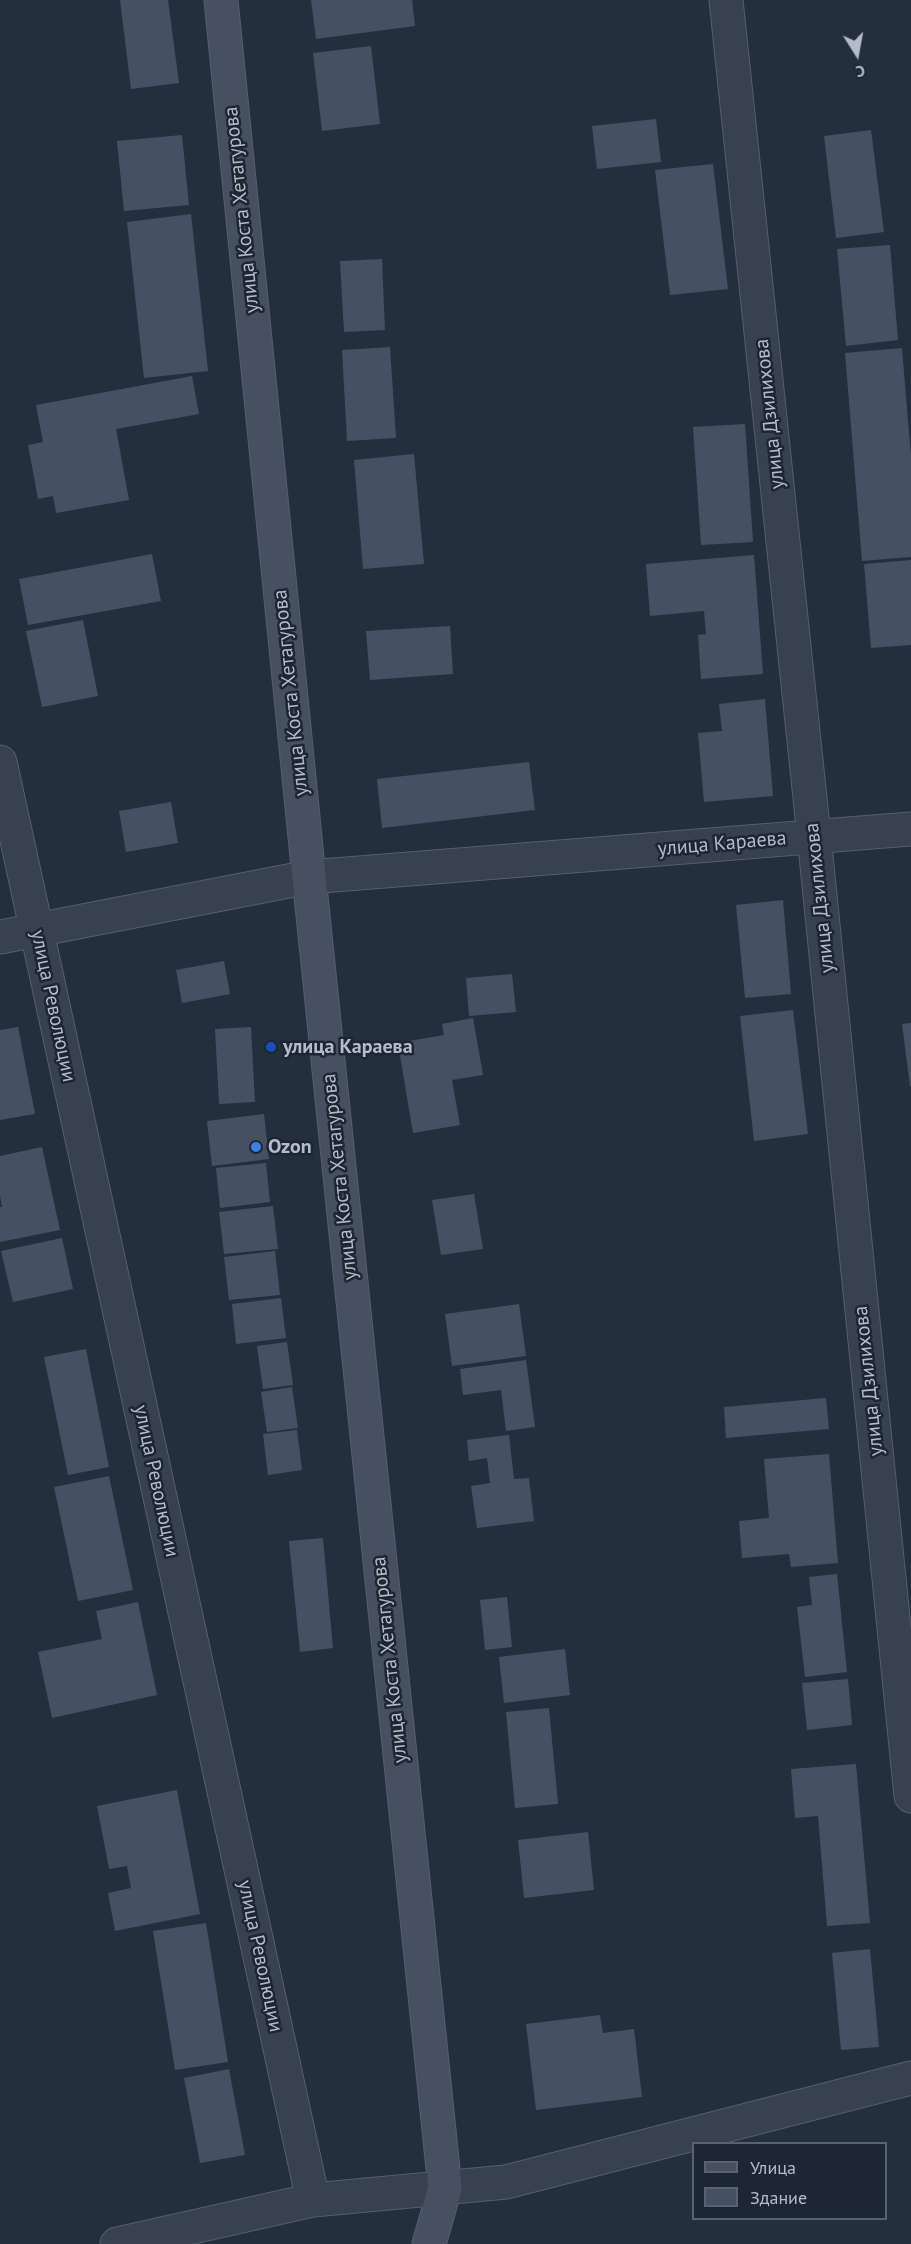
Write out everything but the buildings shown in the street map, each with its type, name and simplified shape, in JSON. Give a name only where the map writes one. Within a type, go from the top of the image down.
[{"type":"main road","name":"улица Коста Хетагурова","points":[[221,0],[445,2188],[429,2244]]},
{"type":"street","name":"улица Дзилихова","points":[[726,0],[814,836],[911,1796]]},
{"type":"street","name":"улица Революции","points":[[0,762],[313,2200]]},
{"type":"street","name":"улица Караева","points":[[0,937],[309,877],[911,829]]},
{"type":"street","points":[[117,2244],[313,2200],[506,2182],[911,2078]]},
{"type":"place","name":"улица Караева","points":[[271,1047]]},
{"type":"place","name":"Ozon","points":[[256,1147]]}]
